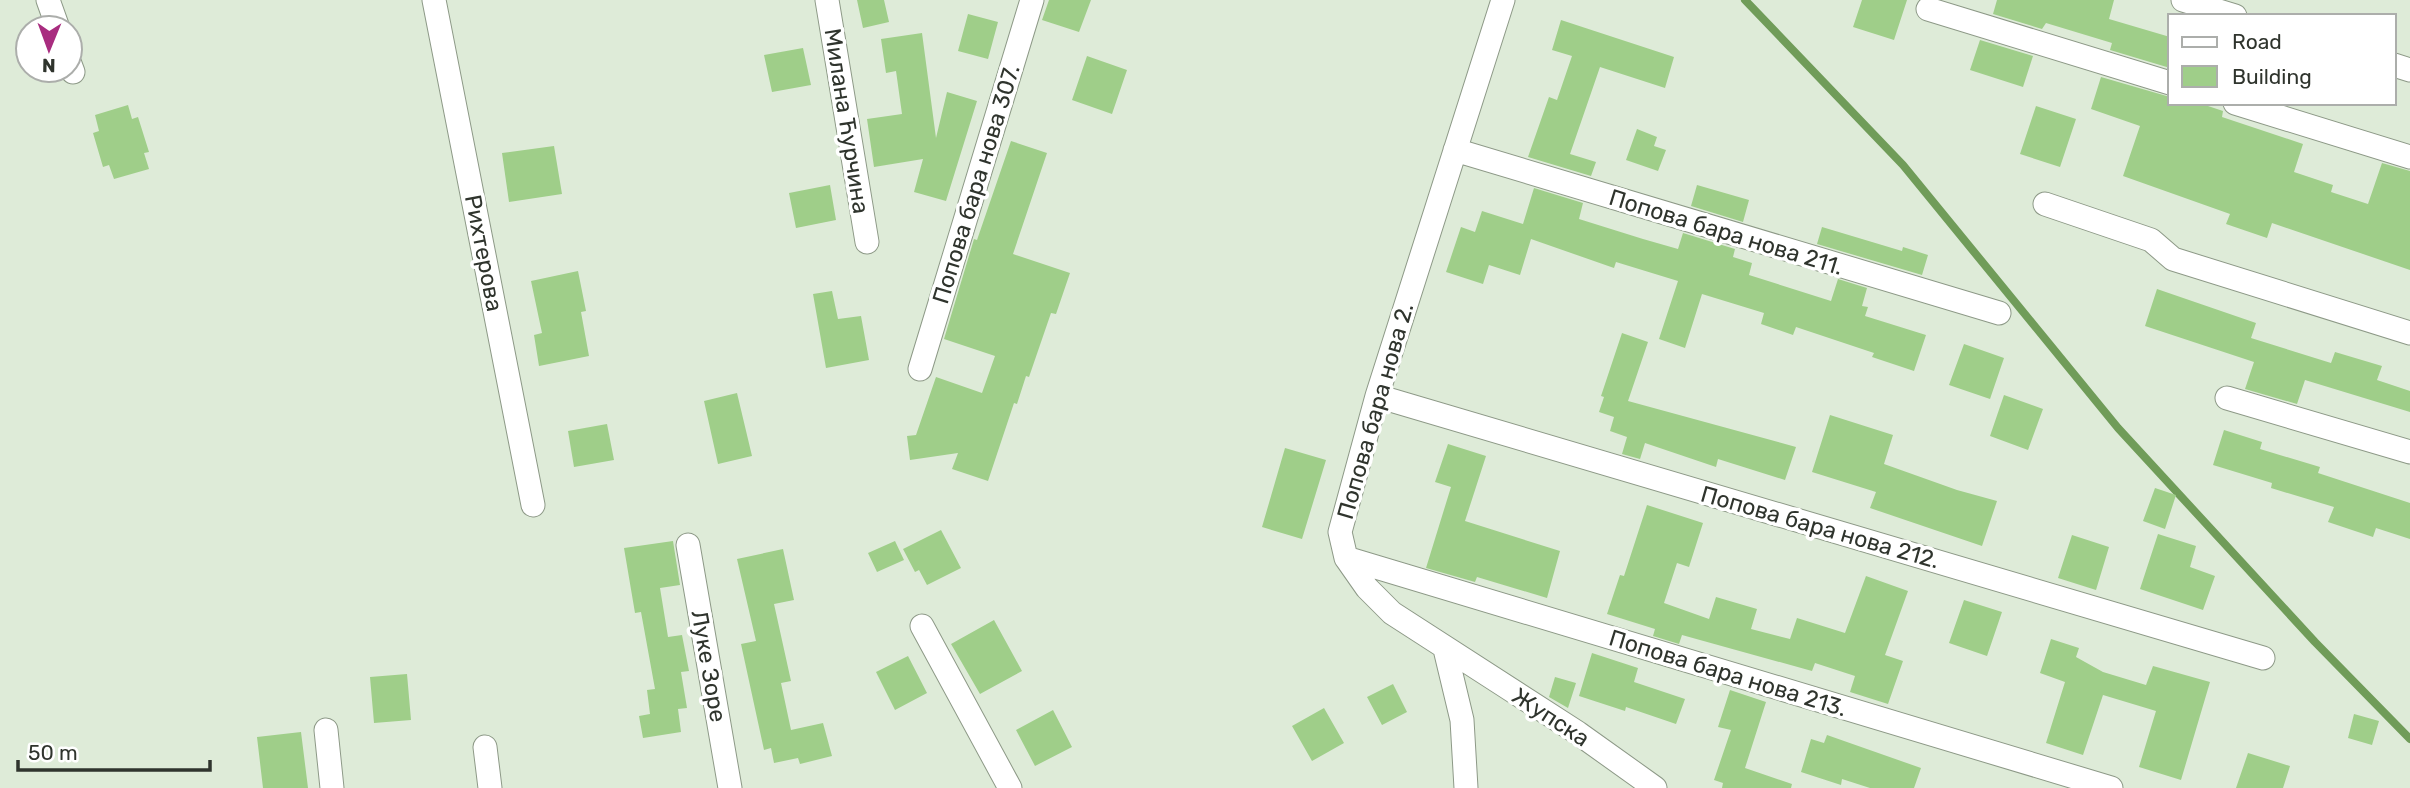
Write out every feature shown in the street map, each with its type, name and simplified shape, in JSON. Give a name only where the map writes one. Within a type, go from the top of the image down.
[{"type":"street","name":"Рихтерова","points":[[434,0],[533,505]]},
{"type":"street","name":"Милана Ћурчина","points":[[827,0],[867,242]]},
{"type":"street","name":"Попова бара нова 307.","points":[[920,369],[1032,0]]},
{"type":"street","name":"Попова бара нова 2.","points":[[1445,649],[1392,613],[1367,588],[1346,558],[1340,532],[1377,396],[1503,0]]},
{"type":"street","points":[[2183,0],[2228,14]]},
{"type":"street","points":[[1928,9],[2168,82]]},
{"type":"street","points":[[2241,105],[2410,157]]},
{"type":"street","name":"Попова бара нова 211.","points":[[1455,150],[1999,313]]},
{"type":"street","points":[[2045,204],[2151,240],[2173,259],[2410,333]]},
{"type":"street","name":"Попова бара нова 212.","points":[[1377,396],[2263,658]]},
{"type":"street","points":[[2227,398],[2410,452]]},
{"type":"street","name":"Луке Зоре","points":[[688,545],[730,788]]},
{"type":"street","name":"Попова бара нова 213.","points":[[1346,558],[2111,788]]},
{"type":"street","points":[[922,626],[1010,788]]},
{"type":"street","points":[[1445,649],[1462,720],[1466,788]]},
{"type":"street","name":"Жупска","points":[[1445,649],[1578,733],[1655,788]]},
{"type":"street","points":[[326,730],[332,788]]},
{"type":"street","points":[[485,747],[490,788]]},
{"type":"building","points":[[857,0],[884,0],[889,22],[863,28]]},
{"type":"building","points":[[1049,0],[1091,0],[1079,32],[1042,20]]},
{"type":"building","points":[[1862,0],[1907,0],[1894,40],[1853,27]]},
{"type":"building","points":[[1997,0],[2114,0],[2109,19],[2168,36],[2168,67],[2110,50],[2112,43],[2046,23],[2042,29],[1993,14]]},
{"type":"building","points":[[968,14],[998,22],[988,59],[958,51]]},
{"type":"building","points":[[1561,20],[1674,57],[1665,88],[1600,67],[1570,154],[1596,162],[1591,176],[1528,157],[1549,97],[1557,100],[1572,56],[1552,50]]},
{"type":"building","points":[[922,33],[936,138],[947,92],[977,101],[946,201],[914,192],[923,159],[874,167],[867,119],[902,114],[896,71],[886,73],[881,39]]},
{"type":"building","points":[[1980,40],[2033,56],[2023,87],[1970,70]]},
{"type":"building","points":[[803,48],[811,85],[772,92],[764,55]]},
{"type":"building","points":[[1087,56],[1127,70],[1112,114],[1072,100]]},
{"type":"building","points":[[2101,77],[2168,96],[2168,105],[2205,105],[2223,111],[2222,117],[2303,144],[2294,172],[2333,185],[2331,192],[2368,204],[2382,163],[2410,171],[2410,270],[2272,223],[2267,238],[2226,224],[2230,214],[2123,176],[2140,126],[2091,109]]},
{"type":"building","points":[[128,105],[132,119],[138,117],[149,152],[144,153],[149,169],[114,179],[109,165],[103,167],[93,133],[99,131],[95,115]]},
{"type":"building","points":[[2036,106],[2076,119],[2060,167],[2020,154]]},
{"type":"building","points":[[1637,129],[1657,137],[1654,146],[1666,150],[1658,171],[1626,160]]},
{"type":"building","points":[[1011,141],[1047,153],[1013,254],[1070,273],[1056,314],[1051,313],[1029,377],[1026,376],[1017,404],[1014,403],[988,481],[952,469],[958,453],[910,460],[907,436],[916,435],[936,377],[982,393],[995,356],[944,339],[974,239],[977,240]]},
{"type":"building","points":[[554,146],[562,194],[509,202],[502,153]]},
{"type":"building","points":[[830,185],[836,220],[796,228],[789,193]]},
{"type":"building","points":[[1697,185],[1749,200],[1743,222],[1691,206]]},
{"type":"building","points":[[1534,188],[1583,203],[1579,219],[1643,239],[1678,249],[1683,233],[1735,249],[1733,257],[1752,263],[1749,275],[1831,301],[1838,279],[1867,288],[1862,306],[1868,307],[1865,316],[1926,335],[1914,371],[1872,357],[1874,353],[1796,327],[1793,335],[1761,324],[1764,313],[1702,294],[1685,348],[1659,339],[1678,281],[1616,262],[1614,268],[1531,239],[1520,275],[1489,265],[1483,284],[1446,272],[1461,227],[1475,232],[1482,211],[1523,224]]},
{"type":"building","points":[[1822,227],[1902,251],[1903,247],[1928,255],[1922,275],[1817,244]]},
{"type":"building","points":[[578,271],[586,311],[581,312],[589,356],[539,366],[534,335],[542,333],[531,281]]},
{"type":"building","points":[[2157,289],[2256,323],[2251,338],[2331,363],[2335,352],[2382,366],[2377,380],[2410,391],[2410,412],[2305,380],[2297,404],[2245,389],[2254,362],[2145,326]]},
{"type":"building","points":[[832,291],[838,319],[861,316],[869,360],[826,368],[813,294]]},
{"type":"building","points":[[1622,333],[1648,342],[1628,401],[1796,447],[1785,480],[1718,459],[1716,467],[1645,443],[1640,459],[1622,454],[1627,437],[1610,431],[1614,417],[1599,412],[1604,397],[1601,396]]},
{"type":"building","points":[[1964,344],[2004,358],[1990,399],[1949,385]]},
{"type":"building","points":[[737,393],[752,456],[718,464],[704,401]]},
{"type":"building","points":[[2004,395],[2043,409],[2028,450],[1990,436]]},
{"type":"building","points":[[1830,415],[1893,435],[1884,464],[1997,501],[1982,546],[1870,508],[1876,492],[1812,472]]},
{"type":"building","points":[[607,424],[614,460],[574,467],[568,431]]},
{"type":"building","points":[[2224,430],[2262,442],[2260,449],[2320,467],[2318,473],[2410,503],[2410,539],[2376,528],[2373,537],[2328,522],[2334,507],[2271,488],[2272,483],[2213,465]]},
{"type":"building","points":[[1448,444],[1486,456],[1465,521],[1560,551],[1547,598],[1477,577],[1475,582],[1426,568],[1451,487],[1435,482]]},
{"type":"building","points":[[1285,448],[1326,460],[1302,539],[1262,527]]},
{"type":"building","points":[[2155,488],[2176,495],[2165,529],[2143,521]]},
{"type":"building","points":[[1647,505],[1703,523],[1689,567],[1677,563],[1664,603],[1709,619],[1716,597],[1757,609],[1751,629],[1790,639],[1797,618],[1845,633],[1866,576],[1908,591],[1885,655],[1903,661],[1888,704],[1850,692],[1855,676],[1815,663],[1812,671],[1682,635],[1679,644],[1653,636],[1655,629],[1607,614],[1620,575],[1624,576]]},
{"type":"building","points":[[941,530],[961,568],[927,585],[919,570],[915,572],[903,549]]},
{"type":"building","points":[[2158,534],[2196,546],[2190,567],[2215,576],[2203,610],[2140,589]]},
{"type":"building","points":[[2072,535],[2109,547],[2096,590],[2058,578]]},
{"type":"building","points":[[673,541],[680,585],[660,588],[668,637],[682,635],[689,671],[681,672],[687,708],[678,709],[681,732],[643,738],[639,716],[650,714],[647,690],[655,689],[641,612],[635,613],[624,548]]},
{"type":"building","points":[[895,541],[904,560],[877,572],[868,553]]},
{"type":"building","points":[[783,549],[794,600],[774,604],[791,681],[781,683],[791,730],[823,723],[832,756],[800,764],[798,758],[774,763],[771,748],[764,750],[741,644],[756,641],[737,559]]},
{"type":"building","points":[[1964,600],[2002,612],[1987,656],[1949,643]]},
{"type":"building","points":[[994,620],[1022,671],[980,694],[951,644]]},
{"type":"building","points":[[2051,639],[2079,648],[2076,657],[2103,672],[2146,685],[2153,666],[2210,682],[2181,780],[2139,767],[2156,711],[2103,695],[2083,755],[2046,743],[2065,682],[2040,673]]},
{"type":"building","points":[[1592,653],[1638,668],[1634,682],[1685,699],[1676,724],[1626,707],[1625,711],[1579,696]]},
{"type":"building","points":[[908,656],[927,693],[895,710],[876,672]]},
{"type":"building","points":[[407,674],[411,720],[374,723],[370,677]]},
{"type":"building","points":[[1555,677],[1576,683],[1568,708],[1549,697]]},
{"type":"building","points":[[1393,684],[1407,712],[1382,725],[1367,697]]},
{"type":"building","points":[[1730,690],[1766,702],[1745,768],[1792,784],[1791,788],[1722,788],[1723,783],[1714,780],[1731,730],[1718,727]]},
{"type":"building","points":[[1324,708],[1344,743],[1312,761],[1292,726]]},
{"type":"building","points":[[1053,710],[1072,747],[1035,766],[1016,730]]},
{"type":"building","points":[[2354,714],[2379,721],[2372,745],[2348,738]]},
{"type":"building","points":[[301,732],[308,788],[263,788],[257,737]]},
{"type":"building","points":[[1827,735],[1921,768],[1914,788],[1870,788],[1842,779],[1841,785],[1801,772],[1811,739],[1824,743]]},
{"type":"building","points":[[2248,753],[2290,766],[2283,788],[2236,788]]},
{"type":"waterway","points":[[1745,0],[1903,165],[2118,428],[2315,642],[2410,739]]}]
